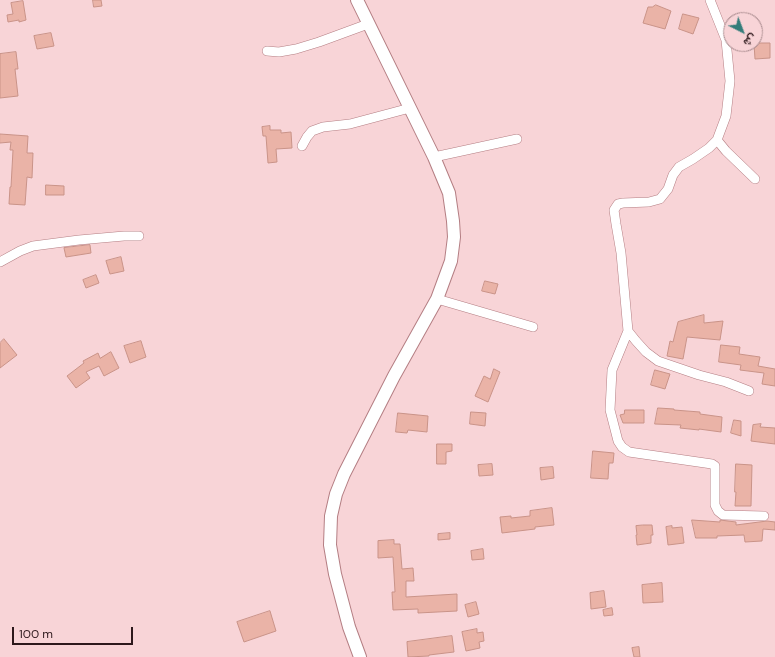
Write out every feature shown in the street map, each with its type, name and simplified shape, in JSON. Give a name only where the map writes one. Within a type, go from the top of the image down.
[{"type":"street","points":[[357,0],[434,157],[449,193],[454,237],[451,260],[437,299],[394,376],[344,474],[336,494],[331,516],[330,546],[335,574],[349,627],[360,657]]},
{"type":"street","points":[[710,0],[726,40],[730,81],[726,116],[717,140],[709,148],[679,167],[673,175],[668,189],[660,199],[649,202],[618,204],[614,210],[621,253],[628,331],[612,370],[610,410],[618,441],[622,447],[629,452],[712,464],[715,466],[715,505],[718,512],[723,515],[764,516]]},
{"type":"street","points":[[267,51],[279,52],[296,49],[368,24]]},
{"type":"street","points":[[302,146],[306,137],[312,131],[323,127],[350,124],[410,108]]},
{"type":"street","points":[[434,157],[517,139]]},
{"type":"street","points":[[717,140],[726,151],[755,179]]},
{"type":"street","points":[[0,262],[33,246],[86,239],[139,236]]},
{"type":"street","points":[[437,299],[532,327]]},
{"type":"street","points":[[628,331],[646,352],[658,361],[699,375],[726,382],[749,391]]},
{"type":"building","points":[[93,0],[101,0],[102,6],[94,7]]},
{"type":"building","points":[[23,1],[26,20],[19,22],[19,20],[8,22],[7,15],[13,14],[11,3]]},
{"type":"building","points":[[656,5],[671,11],[665,29],[643,23],[648,7]]},
{"type":"building","points":[[683,14],[699,18],[693,34],[679,29]]},
{"type":"building","points":[[51,33],[54,46],[37,49],[34,36]]},
{"type":"building","points":[[763,43],[770,43],[770,58],[755,59],[755,52],[763,52]]},
{"type":"building","points":[[16,52],[18,69],[15,69],[18,96],[0,98],[0,54]]},
{"type":"building","points":[[270,126],[270,130],[281,130],[281,133],[291,132],[292,148],[276,149],[277,162],[268,163],[266,136],[263,136],[262,127]]},
{"type":"building","points":[[0,134],[28,136],[27,153],[33,153],[32,178],[27,177],[25,205],[9,204],[13,150],[10,150],[11,142],[0,143]]},
{"type":"building","points":[[46,185],[64,186],[64,195],[46,195]]},
{"type":"building","points":[[90,245],[91,253],[66,257],[64,248]]},
{"type":"building","points":[[121,257],[124,271],[110,274],[106,261]]},
{"type":"building","points":[[96,275],[99,283],[86,288],[83,280]]},
{"type":"building","points":[[485,281],[498,284],[495,294],[482,291]]},
{"type":"building","points":[[704,315],[704,323],[723,321],[720,340],[687,337],[683,359],[667,356],[670,341],[673,342],[678,322]]},
{"type":"building","points":[[4,339],[17,355],[0,368],[0,343]]},
{"type":"building","points":[[141,341],[146,357],[130,363],[124,346]]},
{"type":"building","points":[[721,345],[740,347],[739,354],[760,357],[758,366],[775,369],[775,386],[762,384],[764,373],[740,370],[741,365],[719,362]]},
{"type":"building","points":[[111,352],[119,368],[104,376],[99,366],[86,372],[90,378],[76,388],[67,376],[84,363],[83,361],[98,353],[100,358]]},
{"type":"building","points":[[494,369],[500,372],[488,402],[475,396],[484,376],[490,379]]},
{"type":"building","points":[[655,370],[670,374],[665,389],[651,385]]},
{"type":"building","points":[[658,408],[700,412],[700,414],[722,417],[721,432],[680,428],[681,425],[655,424]]},
{"type":"building","points":[[625,410],[644,410],[644,423],[623,423],[620,415],[624,414]]},
{"type":"building","points":[[471,412],[486,413],[485,426],[470,424]]},
{"type":"building","points":[[398,413],[428,416],[427,432],[408,430],[407,433],[396,432]]},
{"type":"building","points":[[734,420],[741,421],[741,436],[731,433]]},
{"type":"building","points":[[761,424],[760,427],[775,428],[775,444],[751,441],[753,425]]},
{"type":"building","points":[[437,444],[452,444],[452,451],[446,452],[446,464],[437,464]]},
{"type":"building","points":[[593,451],[614,453],[613,463],[609,463],[608,479],[591,478]]},
{"type":"building","points":[[492,464],[493,475],[479,476],[478,465]]},
{"type":"building","points":[[736,464],[752,465],[751,506],[735,506]]},
{"type":"building","points":[[553,467],[554,478],[541,480],[540,468]]},
{"type":"building","points":[[552,508],[554,525],[502,533],[500,517],[511,516],[511,518],[530,516],[530,511]]},
{"type":"building","points":[[692,520],[720,522],[720,520],[736,522],[736,525],[767,521],[775,522],[775,530],[763,529],[762,541],[745,542],[744,535],[717,536],[717,538],[696,538]]},
{"type":"building","points":[[652,525],[653,535],[651,535],[651,543],[637,545],[636,526]]},
{"type":"building","points":[[672,526],[672,528],[682,527],[684,543],[668,545],[666,527]]},
{"type":"building","points":[[450,533],[450,539],[438,540],[438,534]]},
{"type":"building","points":[[394,540],[394,544],[400,544],[402,569],[413,568],[414,581],[406,581],[406,597],[457,594],[457,611],[418,613],[418,609],[393,610],[392,592],[395,592],[393,557],[378,558],[378,541]]},
{"type":"building","points":[[483,549],[484,559],[472,560],[471,551]]},
{"type":"building","points":[[662,583],[663,602],[643,603],[642,585]]},
{"type":"building","points":[[604,591],[606,607],[591,609],[590,593]]},
{"type":"building","points":[[476,602],[479,614],[468,617],[465,605]]},
{"type":"building","points":[[612,608],[613,615],[604,616],[603,610]]},
{"type":"building","points":[[270,611],[276,631],[244,642],[237,622]]},
{"type":"building","points":[[477,629],[477,633],[483,632],[484,641],[479,642],[480,648],[466,651],[462,632]]},
{"type":"building","points":[[452,636],[454,652],[429,656],[408,657],[407,642]]},
{"type":"building","points":[[639,647],[640,657],[634,657],[632,648]]}]
